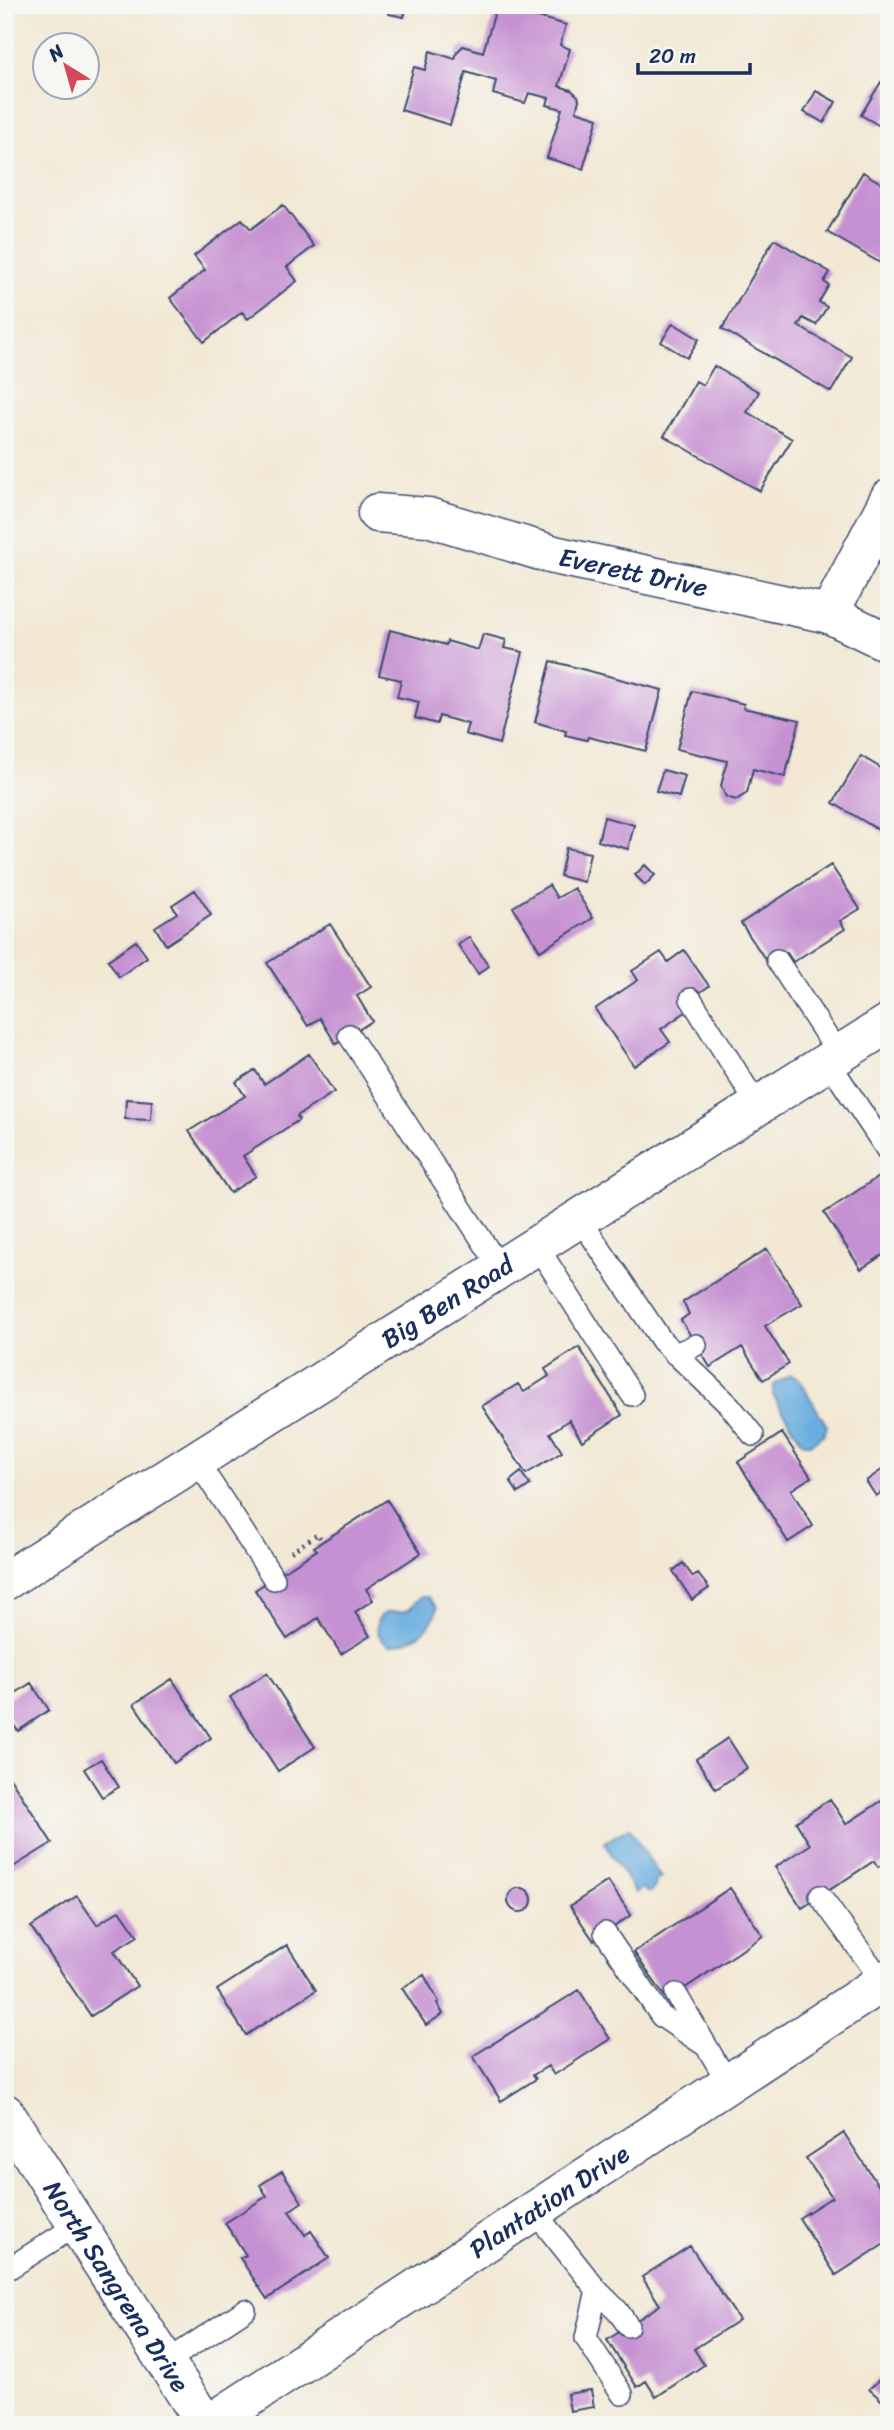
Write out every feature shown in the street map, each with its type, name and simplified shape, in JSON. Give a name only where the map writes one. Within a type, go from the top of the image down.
[{"type":"street","points":[[829,614],[889,499]]},
{"type":"street","name":"Everett Drive","points":[[377,513],[428,517],[554,555],[829,614],[889,643]]},
{"type":"street","name":"Big Ben Road","points":[[5,1581],[889,1023]]},
{"type":"street","name":"Plantation Drive","points":[[207,2425],[886,1980]]},
{"type":"street","name":"North Sangrena Drive","points":[[5,2113],[207,2425]]},
{"type":"lane","points":[[777,960],[889,1153]]},
{"type":"lane","points":[[691,999],[758,1106]]},
{"type":"lane","points":[[349,1035],[500,1268]]},
{"type":"lane","points":[[579,1219],[662,1341],[730,1406],[753,1435]]},
{"type":"lane","points":[[537,1245],[632,1395]]},
{"type":"lane","points":[[676,1354],[696,1345]]},
{"type":"lane","points":[[197,1461],[270,1574]]},
{"type":"lane","points":[[820,1896],[886,1980]]},
{"type":"lane","points":[[605,1934],[661,2016],[706,2046]]},
{"type":"lane","points":[[676,1994],[728,2084]]},
{"type":"lane","points":[[534,2211],[628,2326]]},
{"type":"lane","points":[[5,2270],[77,2225]]},
{"type":"lane","points":[[597,2290],[586,2338],[622,2394]]},
{"type":"lane","points":[[166,2362],[245,2310]]},
{"type":"path","points":[[270,1574],[318,1534],[322,1542]]},
{"type":"water","points":[[790,1375],[798,1378],[827,1426],[824,1434],[811,1444],[802,1442],[773,1395],[774,1385]]},
{"type":"water","points":[[421,1597],[429,1597],[437,1608],[430,1624],[413,1639],[389,1646],[377,1630],[381,1616],[406,1610]]},
{"type":"water","points":[[629,1828],[661,1878],[654,1882],[656,1885],[651,1892],[643,1888],[635,1893],[604,1842]]},
{"type":"building","points":[[391,5],[407,5],[404,17],[389,14]]},
{"type":"building","points":[[497,5],[566,25],[560,45],[570,49],[559,86],[578,96],[576,111],[598,118],[583,169],[547,158],[562,109],[547,105],[549,98],[529,93],[525,103],[493,94],[496,81],[466,72],[450,125],[401,110],[414,67],[425,70],[430,51],[455,59],[463,46],[483,52]]},
{"type":"building","points":[[881,82],[889,87],[889,112],[880,126],[861,115]]},
{"type":"building","points":[[816,91],[836,102],[824,123],[804,112]]},
{"type":"building","points":[[863,172],[884,185],[889,178],[889,268],[827,232]]},
{"type":"building","points":[[283,205],[314,246],[287,267],[297,281],[248,319],[242,312],[204,342],[170,298],[205,270],[194,256],[242,219],[251,229]]},
{"type":"building","points":[[774,239],[830,272],[824,282],[829,285],[819,302],[827,307],[816,325],[803,318],[798,326],[852,357],[831,392],[722,329]]},
{"type":"building","points":[[673,323],[699,339],[687,358],[661,342]]},
{"type":"building","points":[[714,366],[759,392],[747,412],[792,439],[760,491],[664,436],[696,381],[703,385]]},
{"type":"building","points":[[390,630],[446,645],[447,641],[478,650],[483,634],[506,640],[504,648],[523,652],[499,744],[465,734],[468,724],[439,716],[437,724],[415,718],[419,702],[397,697],[401,680],[379,675]]},
{"type":"building","points":[[551,661],[662,690],[646,751],[588,737],[587,740],[565,735],[566,731],[535,722]]},
{"type":"building","points":[[692,691],[744,704],[743,708],[800,720],[785,777],[753,769],[747,793],[736,800],[726,797],[721,786],[727,761],[677,749]]},
{"type":"building","points":[[861,756],[889,773],[889,836],[833,803]]},
{"type":"building","points":[[663,770],[685,776],[679,797],[656,791]]},
{"type":"building","points":[[604,817],[634,825],[628,849],[598,841]]},
{"type":"building","points":[[566,848],[590,853],[584,882],[560,876]]},
{"type":"building","points":[[645,865],[655,875],[645,885],[635,875]]},
{"type":"building","points":[[831,865],[860,909],[840,921],[845,929],[793,962],[787,953],[769,965],[741,923]]},
{"type":"building","points":[[549,885],[557,898],[574,888],[593,918],[540,951],[513,907]]},
{"type":"building","points":[[195,890],[211,915],[166,945],[155,927],[177,913],[172,905]]},
{"type":"building","points":[[330,924],[371,987],[357,996],[372,1021],[336,1044],[320,1018],[308,1026],[267,963]]},
{"type":"building","points":[[469,937],[489,966],[478,974],[458,945]]},
{"type":"building","points":[[136,941],[147,957],[119,977],[108,960]]},
{"type":"building","points":[[684,950],[709,986],[682,1005],[687,1011],[661,1029],[670,1042],[634,1066],[595,1009],[638,980],[632,971],[661,952],[668,962]]},
{"type":"building","points":[[309,1054],[334,1092],[297,1116],[299,1120],[243,1156],[256,1176],[230,1193],[189,1131],[245,1096],[236,1082],[255,1070],[264,1084]]},
{"type":"building","points":[[126,1099],[152,1101],[151,1120],[125,1119]]},
{"type":"building","points":[[884,1173],[889,1180],[889,1251],[861,1269],[824,1213]]},
{"type":"building","points":[[767,1249],[802,1304],[765,1326],[789,1364],[763,1380],[742,1347],[710,1367],[681,1320],[689,1314],[683,1302]]},
{"type":"building","points":[[579,1347],[622,1415],[582,1441],[569,1420],[550,1433],[562,1452],[526,1474],[482,1406],[518,1384],[524,1392],[549,1376],[545,1369]]},
{"type":"building","points":[[782,1433],[811,1477],[791,1490],[813,1526],[788,1542],[738,1462]]},
{"type":"building","points":[[889,1465],[889,1487],[876,1496],[866,1481]]},
{"type":"building","points":[[521,1472],[530,1485],[518,1493],[510,1481]]},
{"type":"building","points":[[387,1500],[421,1553],[366,1589],[373,1600],[355,1612],[370,1636],[341,1654],[318,1618],[287,1639],[255,1590],[317,1550],[314,1547]]},
{"type":"building","points":[[683,1563],[693,1577],[698,1574],[709,1588],[692,1600],[673,1571]]},
{"type":"building","points":[[267,1673],[315,1747],[278,1771],[230,1697]]},
{"type":"building","points":[[172,1679],[211,1738],[174,1763],[134,1704]]},
{"type":"building","points":[[31,1683],[49,1710],[18,1731],[5,1712],[5,1700]]},
{"type":"building","points":[[728,1738],[747,1768],[716,1789],[696,1759]]},
{"type":"building","points":[[101,1759],[119,1787],[102,1797],[84,1769]]},
{"type":"building","points":[[5,1770],[52,1843],[5,1872]]},
{"type":"building","points":[[889,1796],[889,1860],[878,1867],[874,1861],[802,1908],[775,1867],[810,1845],[796,1822],[830,1799],[846,1824]]},
{"type":"building","points":[[608,1881],[631,1915],[594,1941],[570,1906]]},
{"type":"building","points":[[520,1888],[529,1891],[532,1900],[529,1909],[520,1912],[511,1909],[508,1900],[511,1891]]},
{"type":"building","points":[[730,1888],[763,1936],[667,2000],[634,1952]]},
{"type":"building","points":[[77,1896],[97,1925],[120,1910],[138,1936],[114,1951],[137,1986],[91,2016],[31,1927]]},
{"type":"building","points":[[287,1945],[316,1990],[246,2035],[217,1990]]},
{"type":"building","points":[[424,1975],[443,2014],[426,2025],[402,1988]]},
{"type":"building","points":[[579,1990],[610,2039],[554,2075],[548,2066],[533,2075],[536,2079],[501,2101],[473,2056]]},
{"type":"building","points":[[844,2133],[889,2202],[889,2241],[836,2275],[799,2218],[832,2197],[806,2158]]},
{"type":"building","points":[[282,2171],[302,2202],[289,2211],[305,2235],[311,2231],[329,2258],[267,2299],[240,2258],[246,2255],[225,2223],[267,2196],[260,2185]]},
{"type":"building","points":[[690,2246],[739,2320],[694,2349],[704,2365],[656,2397],[646,2381],[637,2387],[607,2340],[660,2305],[642,2277]]},
{"type":"building","points":[[889,2371],[889,2407],[869,2389]]},
{"type":"building","points":[[591,2390],[594,2407],[570,2411],[567,2394]]}]
